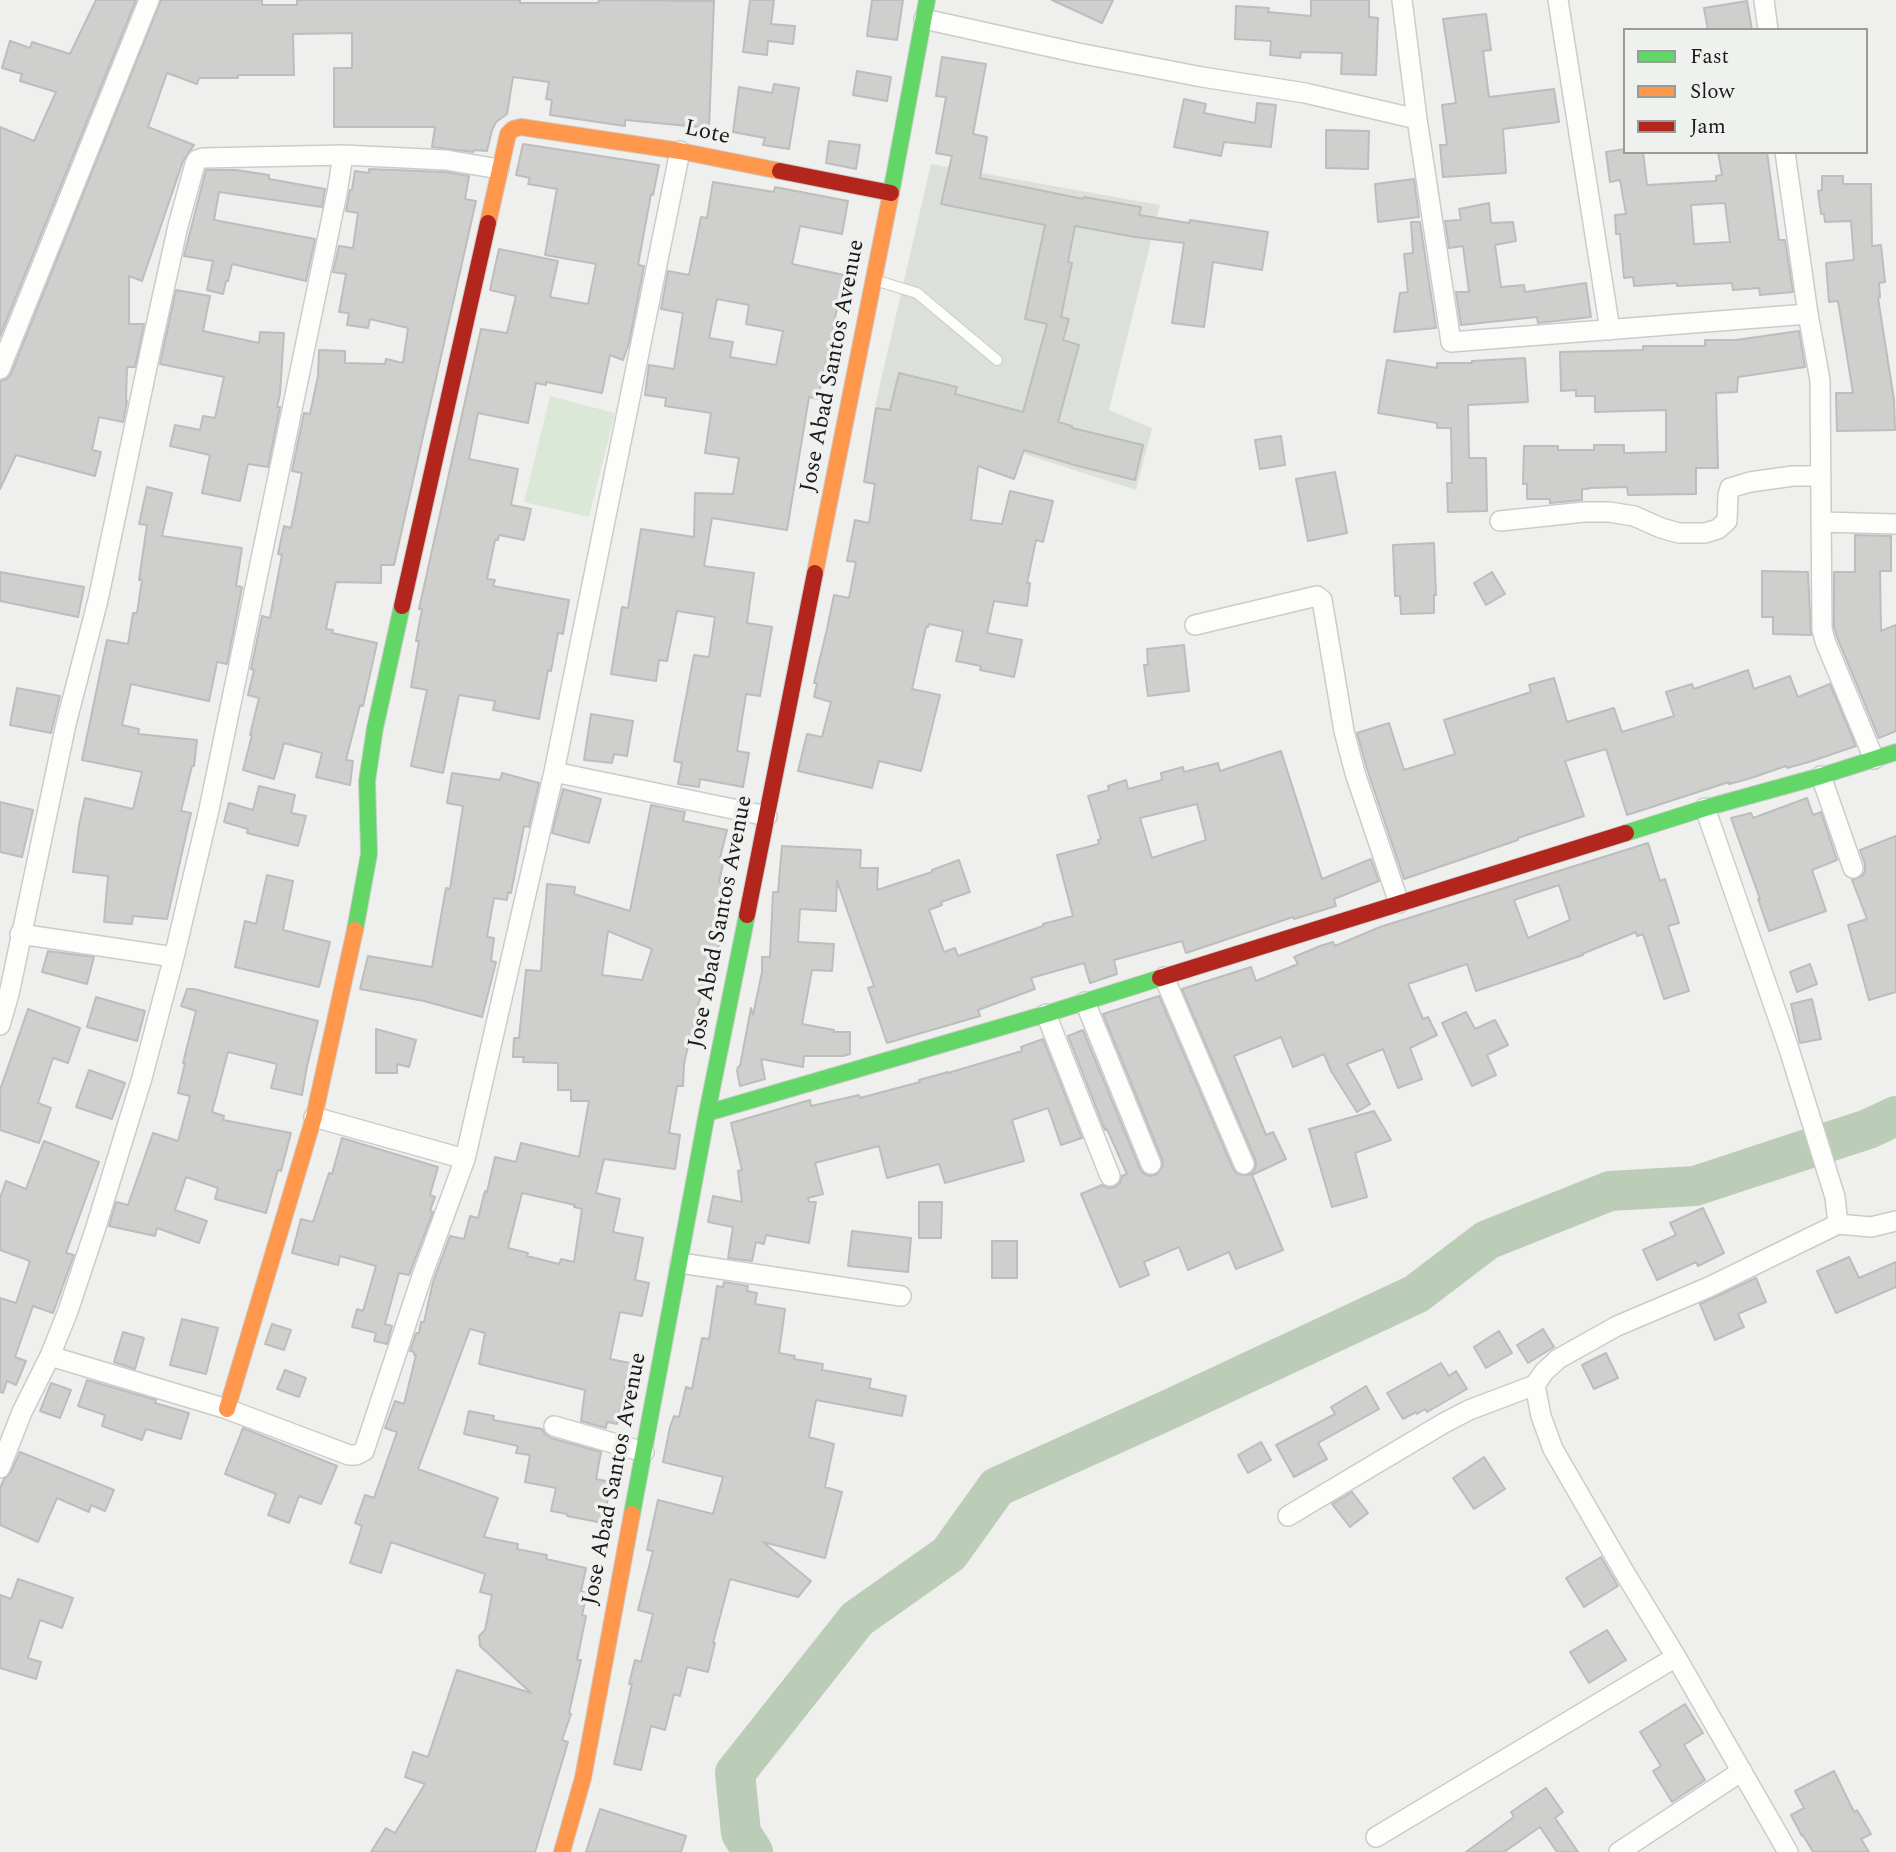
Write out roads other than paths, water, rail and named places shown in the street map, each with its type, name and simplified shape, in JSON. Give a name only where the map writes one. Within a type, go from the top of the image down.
[{"type":"main road","name":"Jose Abad Santos Avenue","points":[[562,1852],[583,1778],[707,1113],[926,10]]},
{"type":"main road","name":"Lote","points":[[499,169],[508,134],[521,127],[680,151],[891,193]]},
{"type":"main road","points":[[227,1409],[314,1117],[352,949],[369,854],[367,781],[375,728],[499,169]]},
{"type":"main road","points":[[707,1113],[1046,1014],[1705,808],[1895,754]]},
{"type":"street","points":[[0,369],[149,0]]},
{"type":"street","points":[[1402,0],[1451,342],[1808,314]]},
{"type":"street","points":[[1558,0],[1610,330]]},
{"type":"street","points":[[1763,0],[1768,28]]},
{"type":"street","points":[[926,10],[1091,56],[1305,93],[1417,119]]},
{"type":"street","points":[[50,1356],[227,1409],[349,1455],[364,1451],[422,1276],[465,1159],[554,772],[680,151]]},
{"type":"street","points":[[1785,154],[1819,380],[1822,629],[1874,760]]},
{"type":"street","points":[[0,1468],[68,1311],[142,1078],[174,957],[208,814],[343,155]]},
{"type":"street","points":[[0,1024],[9,994],[66,724],[99,600],[178,226],[197,160],[343,155],[446,160],[499,169]]},
{"type":"street","points":[[1500,521],[1609,512],[1634,516],[1679,533],[1705,533],[1718,529],[1727,521],[1730,488],[1793,475],[1821,475]]},
{"type":"street","points":[[1822,522],[1896,524]]},
{"type":"street","points":[[1195,625],[1317,596],[1322,600],[1344,731],[1355,773],[1399,903]]},
{"type":"street","points":[[554,772],[767,816]]},
{"type":"street","points":[[1821,776],[1853,868]]},
{"type":"street","points":[[1705,808],[1824,1158],[1835,1197],[1838,1224]]},
{"type":"street","points":[[20,934],[174,957]]},
{"type":"street","points":[[1164,978],[1244,1164]]},
{"type":"street","points":[[1085,1002],[1151,1164]]},
{"type":"street","points":[[1046,1014],[1110,1176]]},
{"type":"street","points":[[314,1117],[465,1159]]},
{"type":"street","points":[[1288,1516],[1444,1423],[1469,1410],[1535,1385],[1558,1359],[1617,1326],[1709,1287],[1838,1224],[1871,1227],[1896,1221]]},
{"type":"street","points":[[680,1263],[901,1296]]},
{"type":"street","points":[[1535,1385],[1541,1416],[1553,1449],[1788,1852]]},
{"type":"street","points":[[554,1426],[644,1452]]},
{"type":"street","points":[[1376,1837],[1676,1657]]},
{"type":"street","points":[[1619,1852],[1742,1771]]},
{"type":"lane","points":[[874,279],[917,293],[997,360]]},
{"type":"waterway","points":[[753,1852],[741,1833],[735,1773],[857,1619],[949,1554],[997,1487],[1416,1294],[1487,1240],[1610,1191],[1695,1186],[1868,1129],[1896,1116]]}]
